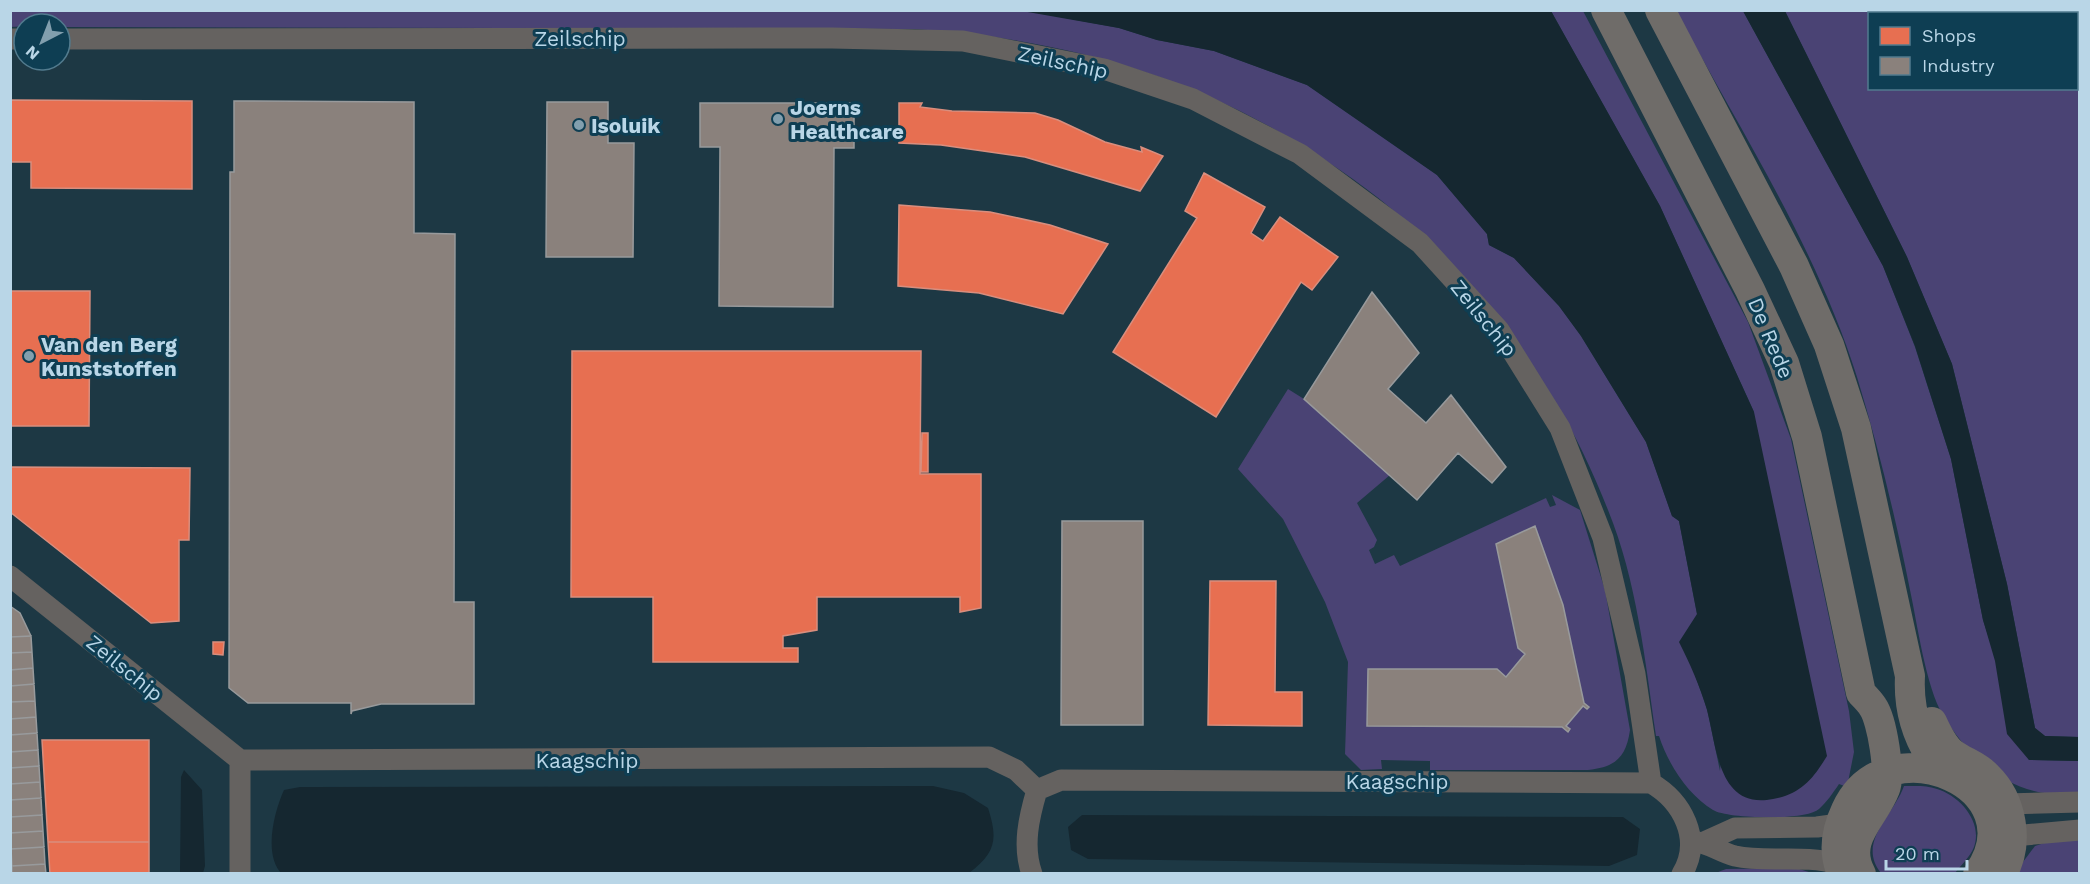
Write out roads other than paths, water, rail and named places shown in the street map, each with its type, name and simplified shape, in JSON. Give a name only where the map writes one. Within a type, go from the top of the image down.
[{"type":"main road","name":"De Rede","points":[[1606,10],[1750,290],[1784,363],[1807,437],[1861,693],[1875,709],[1876,777]]},
{"type":"main road","points":[[1660,10],[1794,266],[1829,345],[1856,428],[1910,676],[1942,742],[1947,763]]},
{"type":"main road","points":[[1850,870],[1836,845],[1839,824],[1850,801],[1876,777],[1947,763],[1986,775],[1996,805],[2013,836],[2006,867],[2002,873]]},
{"type":"main road","points":[[1850,870],[1858,835],[1880,801],[1886,787],[1876,777]]},
{"type":"main road","points":[[1978,873],[1987,855],[1991,839],[1991,822],[1996,805]]},
{"type":"street","name":"Zeilschip","points":[[72,39],[832,38],[963,41],[1104,69],[1193,99],[1300,154],[1420,243],[1499,330],[1560,428],[1603,538],[1635,674],[1651,783]]},
{"type":"street","name":"Zeilschip","points":[[10,576],[240,760]]},
{"type":"street","name":"Kaagschip","points":[[240,760],[989,757],[1016,770],[1037,790],[1061,780],[1651,783]]},
{"type":"street","points":[[240,760],[240,873]]},
{"type":"street","points":[[1651,783],[1666,791],[1683,812],[1697,841],[1736,856],[1815,859],[1850,870]]},
{"type":"street","points":[[1032,873],[1027,860],[1028,831],[1037,790]]},
{"type":"street","points":[[1996,805],[2079,802]]},
{"type":"street","points":[[1682,873],[1697,841],[1735,828],[1817,827],[1839,824]]},
{"type":"street","points":[[2013,836],[2079,830]]},
{"type":"water","points":[[1022,11],[1551,11],[1660,206],[1754,412],[1827,756],[1817,772],[1799,789],[1773,799],[1755,800],[1741,795],[1731,785],[1718,757],[1701,692],[1679,642],[1697,614],[1679,521],[1672,516],[1646,442],[1581,336],[1559,306],[1514,258],[1489,245],[1487,234],[1437,175],[1307,85],[1214,51],[1157,40],[1119,28]]},
{"type":"water","points":[[1743,11],[1785,11],[1907,257],[1952,364],[2007,584],[2035,728],[2045,736],[2079,737],[2079,761],[2029,760],[2007,734],[1995,661],[1983,620],[1951,459],[1915,346],[1883,266]]},
{"type":"water","points":[[184,770],[202,790],[205,866],[203,873],[180,873],[181,777]]},
{"type":"water","points":[[933,786],[964,793],[988,808],[994,837],[990,852],[969,873],[282,874],[273,856],[274,821],[284,790],[300,787]]},
{"type":"water","points":[[1082,815],[1623,817],[1640,829],[1637,855],[1609,866],[1088,859],[1071,850],[1068,827]]},
{"type":"place","name":"Joerns Healthcare","points":[[778,119]]},
{"type":"place","name":"Isoluik","points":[[579,125]]},
{"type":"place","name":"Van den Berg Kunststoffen","points":[[29,356]]}]
